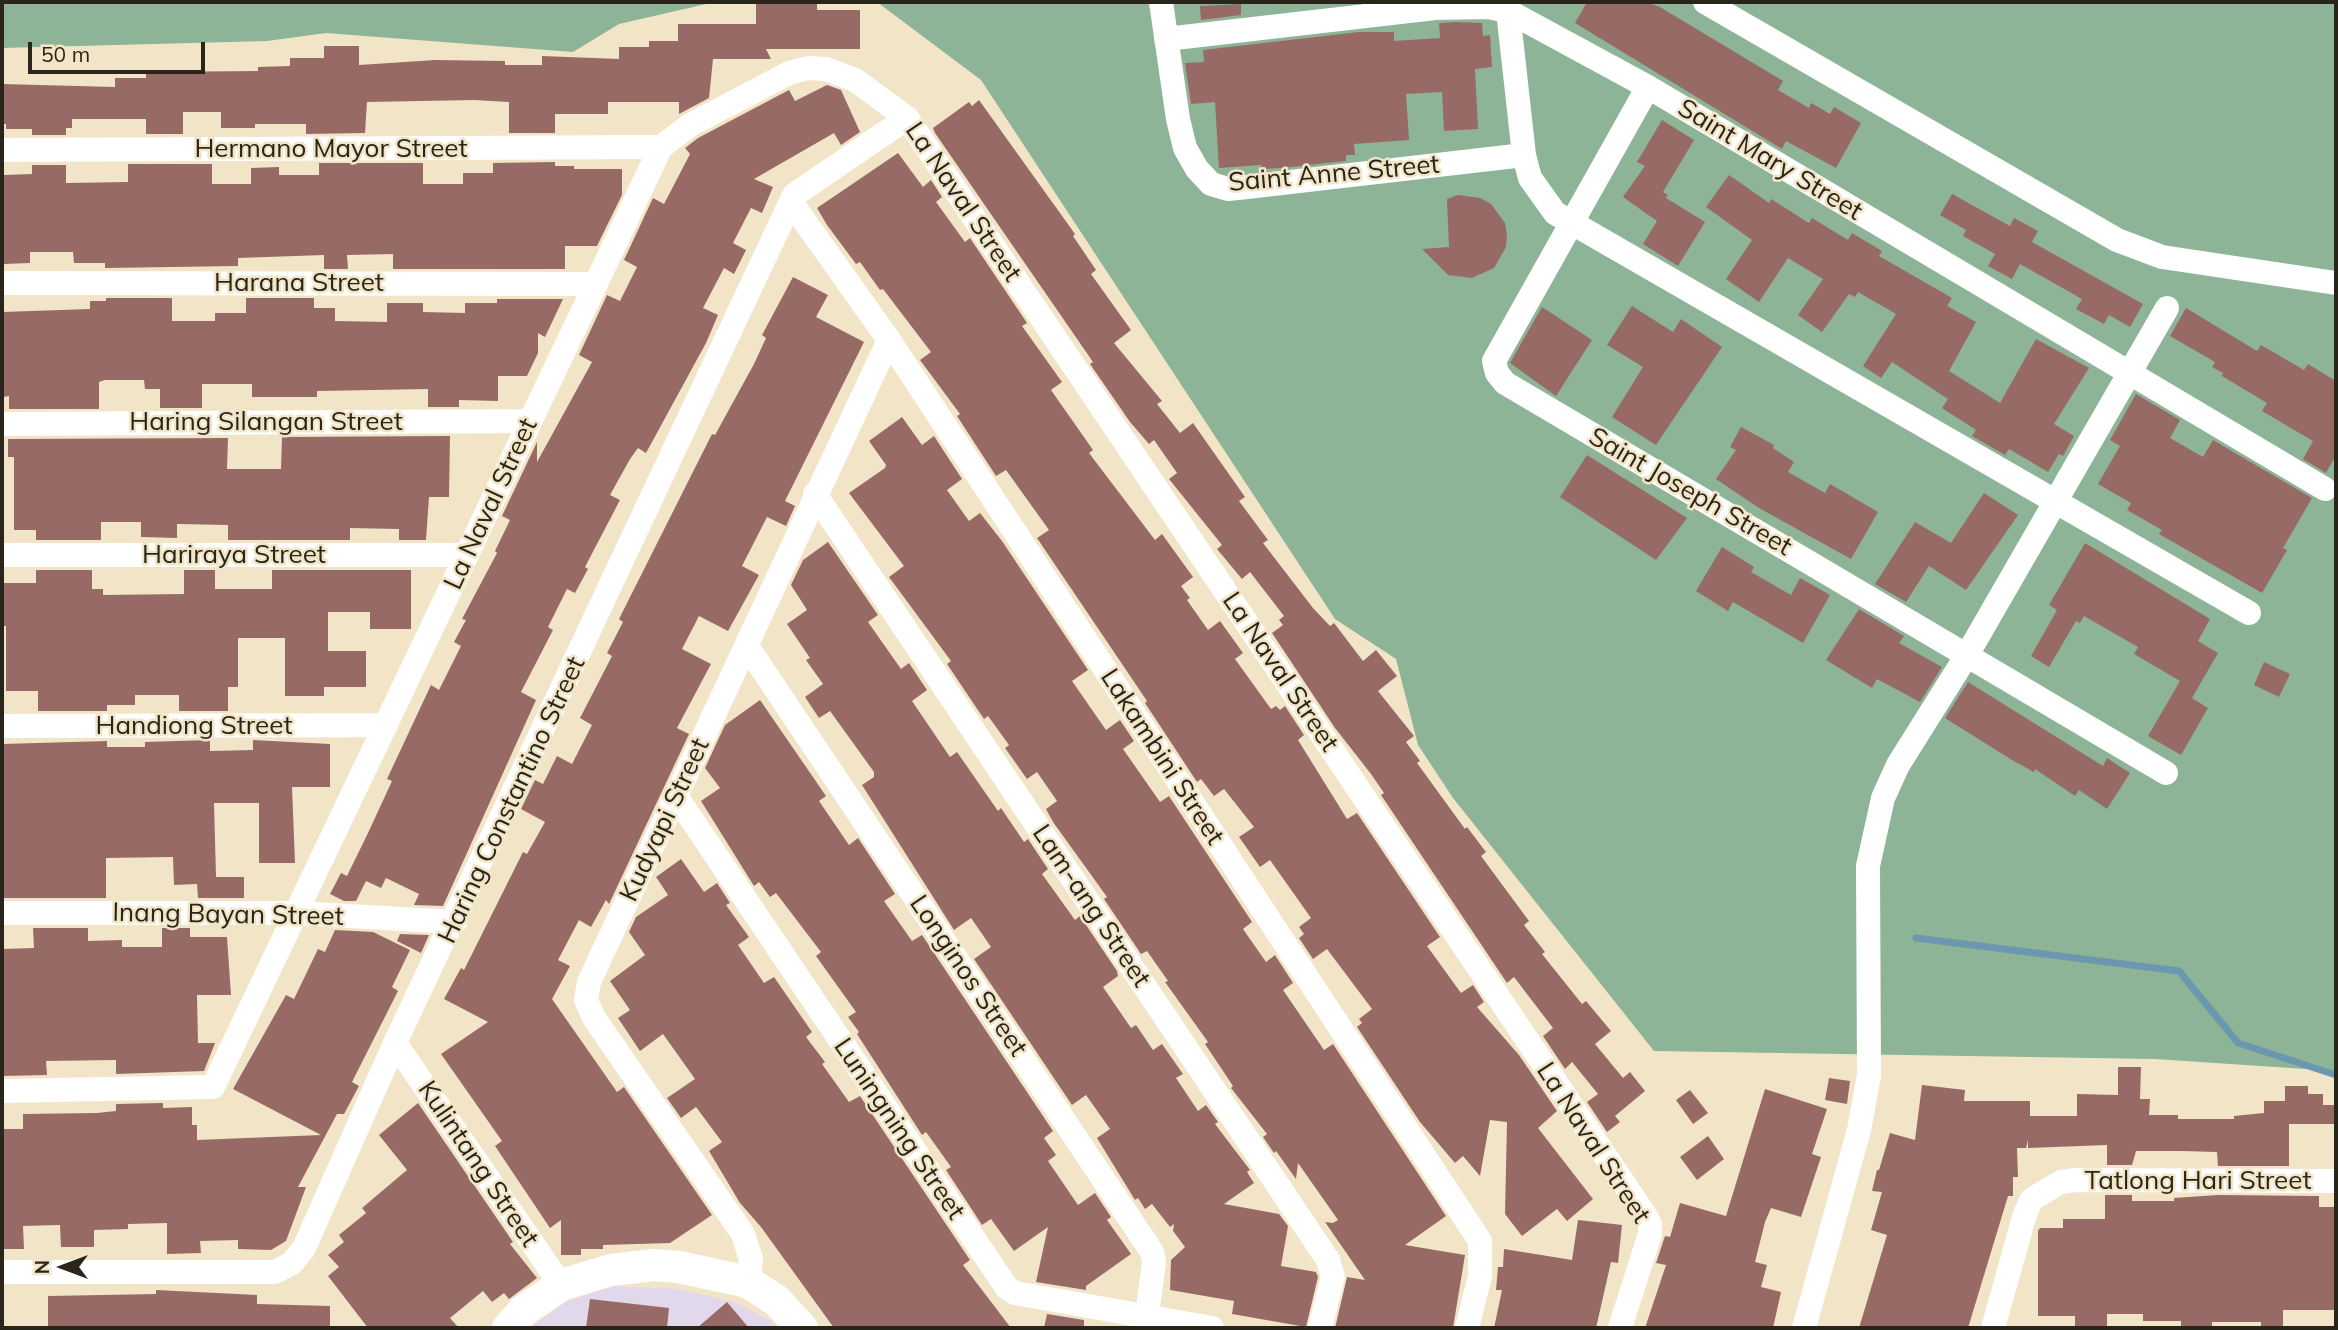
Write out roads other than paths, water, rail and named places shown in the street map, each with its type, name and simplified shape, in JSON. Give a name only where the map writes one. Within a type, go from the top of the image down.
[{"type":"street","name":"Saint Anne Street","points":[[1161,2],[1178,119],[1185,148],[1197,169],[1211,184],[1247,187],[1524,155]]},
{"type":"street","points":[[1705,2],[2118,240],[2162,257],[2336,283]]},
{"type":"street","name":"Saint Mary Street","points":[[1166,39],[1435,8],[1487,7],[1508,11],[1648,88],[2325,489]]},
{"type":"street","points":[[1508,11],[1524,155],[1530,178],[1543,200],[1572,224],[2249,612]]},
{"type":"street","name":"La Naval Street","points":[[2,1091],[214,1087],[661,147],[690,125],[789,73],[807,68],[826,69],[855,80],[908,118],[1645,1215],[1650,1224],[1650,1234],[1620,1328]]},
{"type":"street","name":"Saint Joseph Street","points":[[1648,88],[1494,361],[1497,373],[1505,383],[2166,773]]},
{"type":"street","name":"Haring Constantino Street","points":[[2,1272],[275,1272],[292,1263],[304,1248],[396,1043],[791,202],[798,191],[908,118]]},
{"type":"street","name":"Hermano Mayor Street","points":[[2,150],[661,147]]},
{"type":"street","name":"Lakambini Street","points":[[791,202],[889,341],[1480,1241],[1480,1276],[1467,1328]]},
{"type":"street","name":"Harana Street","points":[[2,283],[596,284]]},
{"type":"street","points":[[1804,1328],[1859,1130],[1868,1075],[1867,878],[1874,830],[1883,798],[1898,765],[1966,654],[2167,308]]},
{"type":"street","name":"Kudyapi Street","points":[[748,1282],[751,1259],[743,1234],[594,1018],[586,1000],[589,982],[747,646],[815,494],[889,341]]},
{"type":"street","name":"Haring Silangan Street","points":[[2,424],[530,421]]},
{"type":"street","name":"Lam-ang Street","points":[[815,494],[1328,1260],[1332,1276],[1320,1328]]},
{"type":"street","name":"Hariraya Street","points":[[2,555],[467,555]]},
{"type":"street","name":"Longinos Street","points":[[747,646],[1152,1252],[1154,1262],[1147,1316]]},
{"type":"street","name":"Handiong Street","points":[[2,726],[386,725]]},
{"type":"street","name":"Luningning Street","points":[[676,796],[1007,1288],[1015,1293],[1212,1328]]},
{"type":"street","name":"Inang Bayan Street","points":[[2,913],[297,913],[455,922]]},
{"type":"street","name":"Kulintang Street","points":[[396,1043],[561,1285]]},
{"type":"street","name":"Tatlong Hari Street","points":[[1993,1328],[2025,1214],[2032,1199],[2061,1182],[2336,1181]]},
{"type":"street","points":[[508,1328],[523,1311],[561,1285],[611,1270],[654,1265],[679,1267],[748,1282],[776,1301],[802,1328]]},
{"type":"waterway","points":[[1916,938],[2179,971],[2238,1043],[2336,1075]]}]
